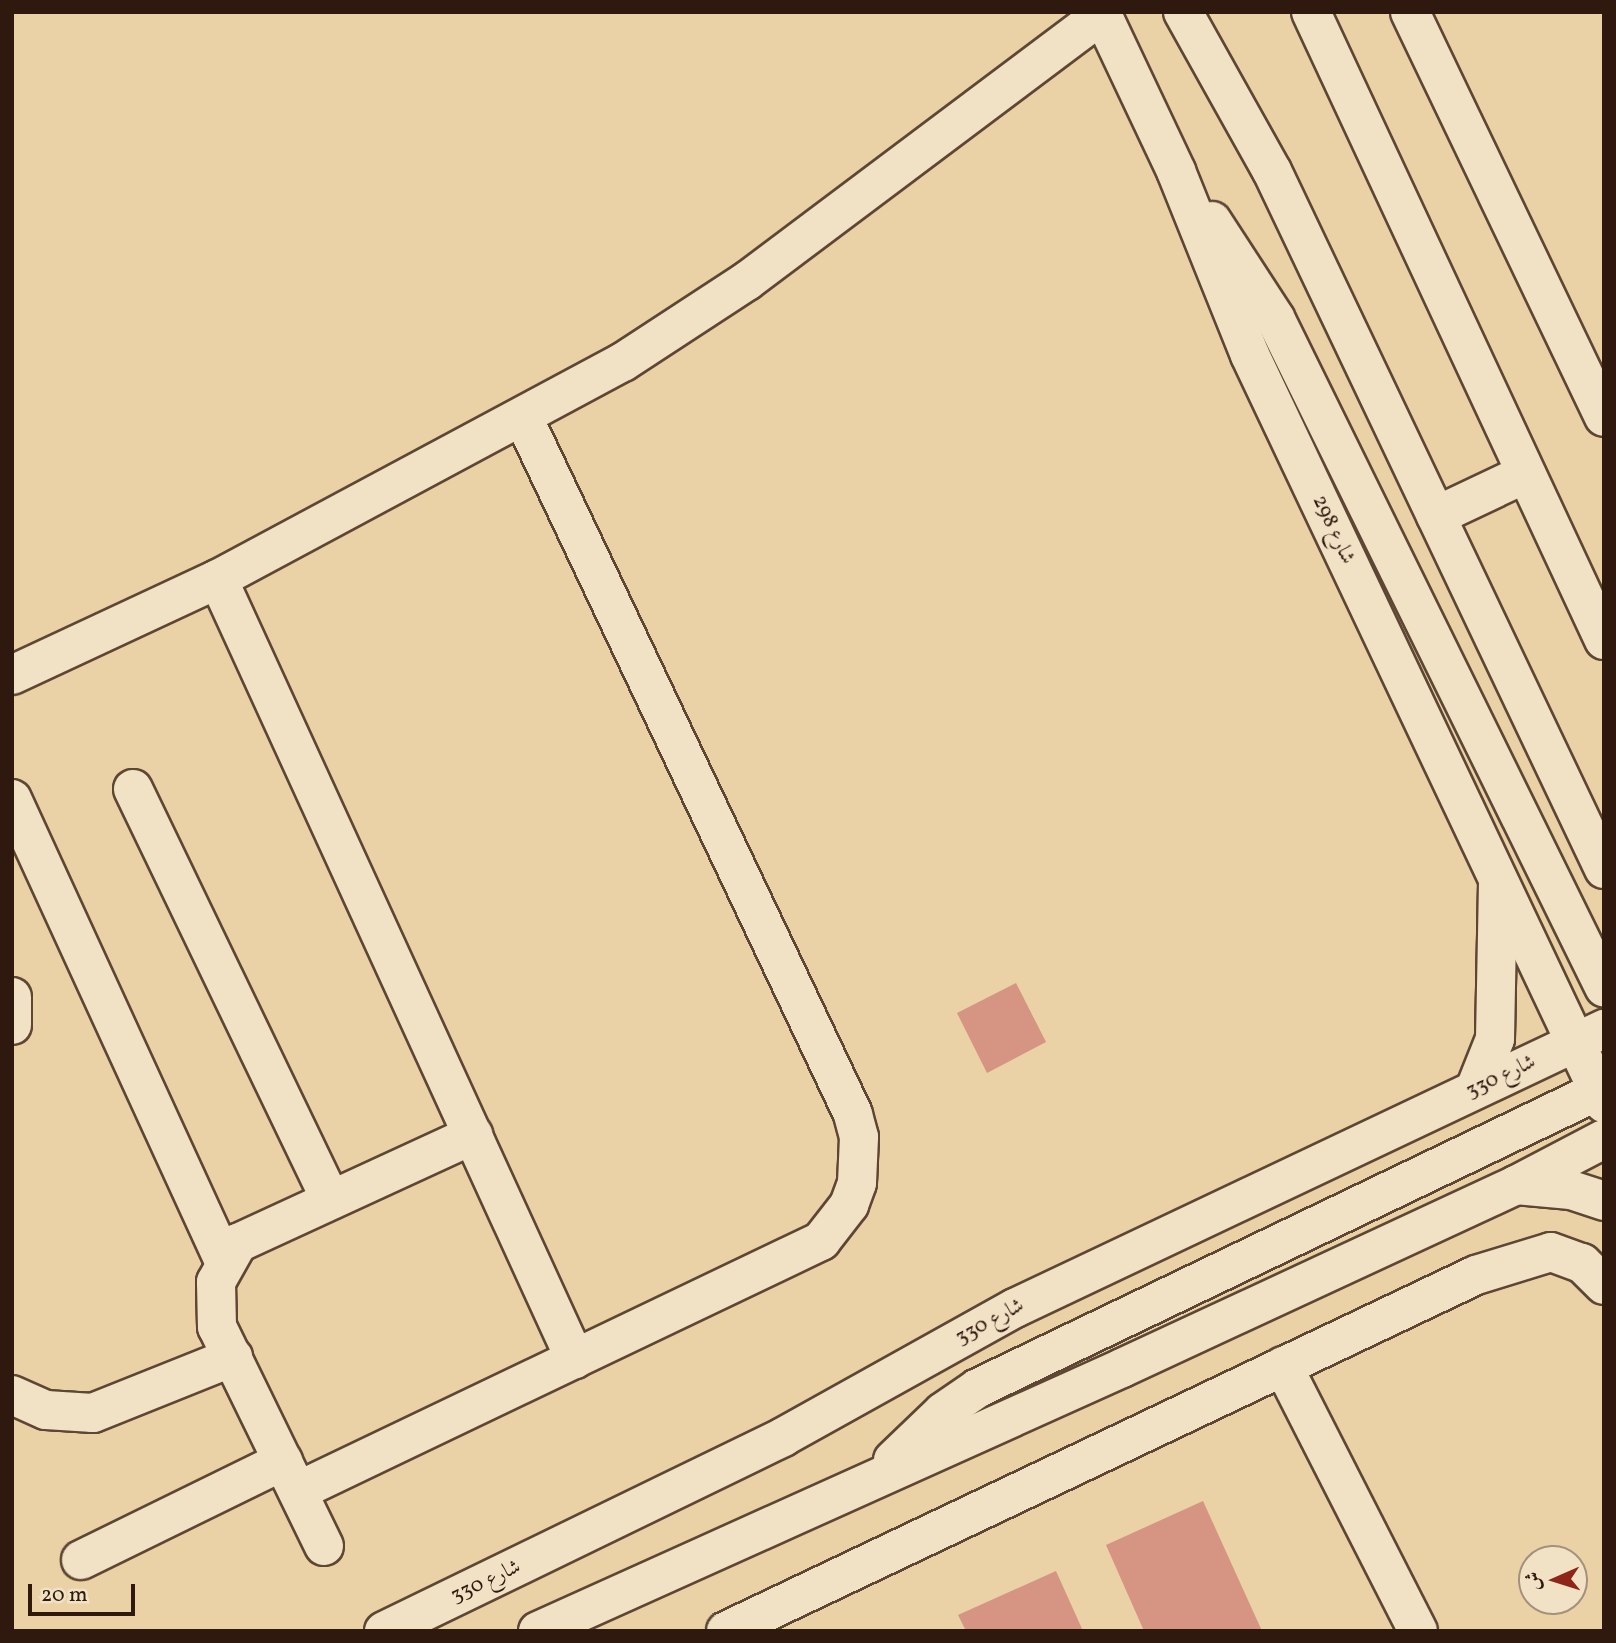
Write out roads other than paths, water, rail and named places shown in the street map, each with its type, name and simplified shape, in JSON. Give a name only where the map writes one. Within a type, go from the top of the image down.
[{"type":"street","points":[[1182,12],[1260,147],[1604,869]]},
{"type":"street","points":[[1311,12],[1604,640]]},
{"type":"street","points":[[1410,12],[1604,417]]},
{"type":"street","points":[[12,674],[218,579],[623,362],[747,281],[1102,13]]},
{"type":"street","name":"شارع 298","points":[[1102,13],[1176,171],[1250,355],[1498,879],[1594,1041],[1602,1095]]},
{"type":"street","points":[[1176,171],[1275,318],[1604,987]]},
{"type":"street","points":[[81,1560],[575,1359],[821,1241],[849,1205],[857,1183],[859,1149],[847,1102],[523,417]]},
{"type":"street","points":[[1436,516],[1525,474]]},
{"type":"street","points":[[218,579],[575,1359]]},
{"type":"street","points":[[133,789],[331,1200]]},
{"type":"street","points":[[12,799],[224,1261]]},
{"type":"street","points":[[1475,1089],[1495,1040],[1498,879]]},
{"type":"street","points":[[12,997],[12,1025]]},
{"type":"street","name":"شارع 330","points":[[384,1631],[783,1437],[1015,1308],[1475,1089],[1594,1041]]},
{"type":"street","points":[[877,1477],[927,1426],[978,1388],[1602,1095]]},
{"type":"street","points":[[324,1546],[218,1327],[213,1305],[224,1261],[238,1243],[473,1135]]},
{"type":"street","points":[[538,1631],[1516,1185],[1604,1139]]},
{"type":"street","points":[[1516,1185],[1571,1190],[1604,1201]]},
{"type":"street","points":[[1476,1275],[1511,1249],[1564,1232],[1587,1242],[1604,1272]]},
{"type":"street","points":[[726,1631],[1476,1275],[1551,1252],[1582,1263],[1604,1285]]},
{"type":"street","points":[[12,1395],[46,1410],[93,1413],[233,1357]]},
{"type":"street","points":[[1283,1366],[1418,1631]]}]
